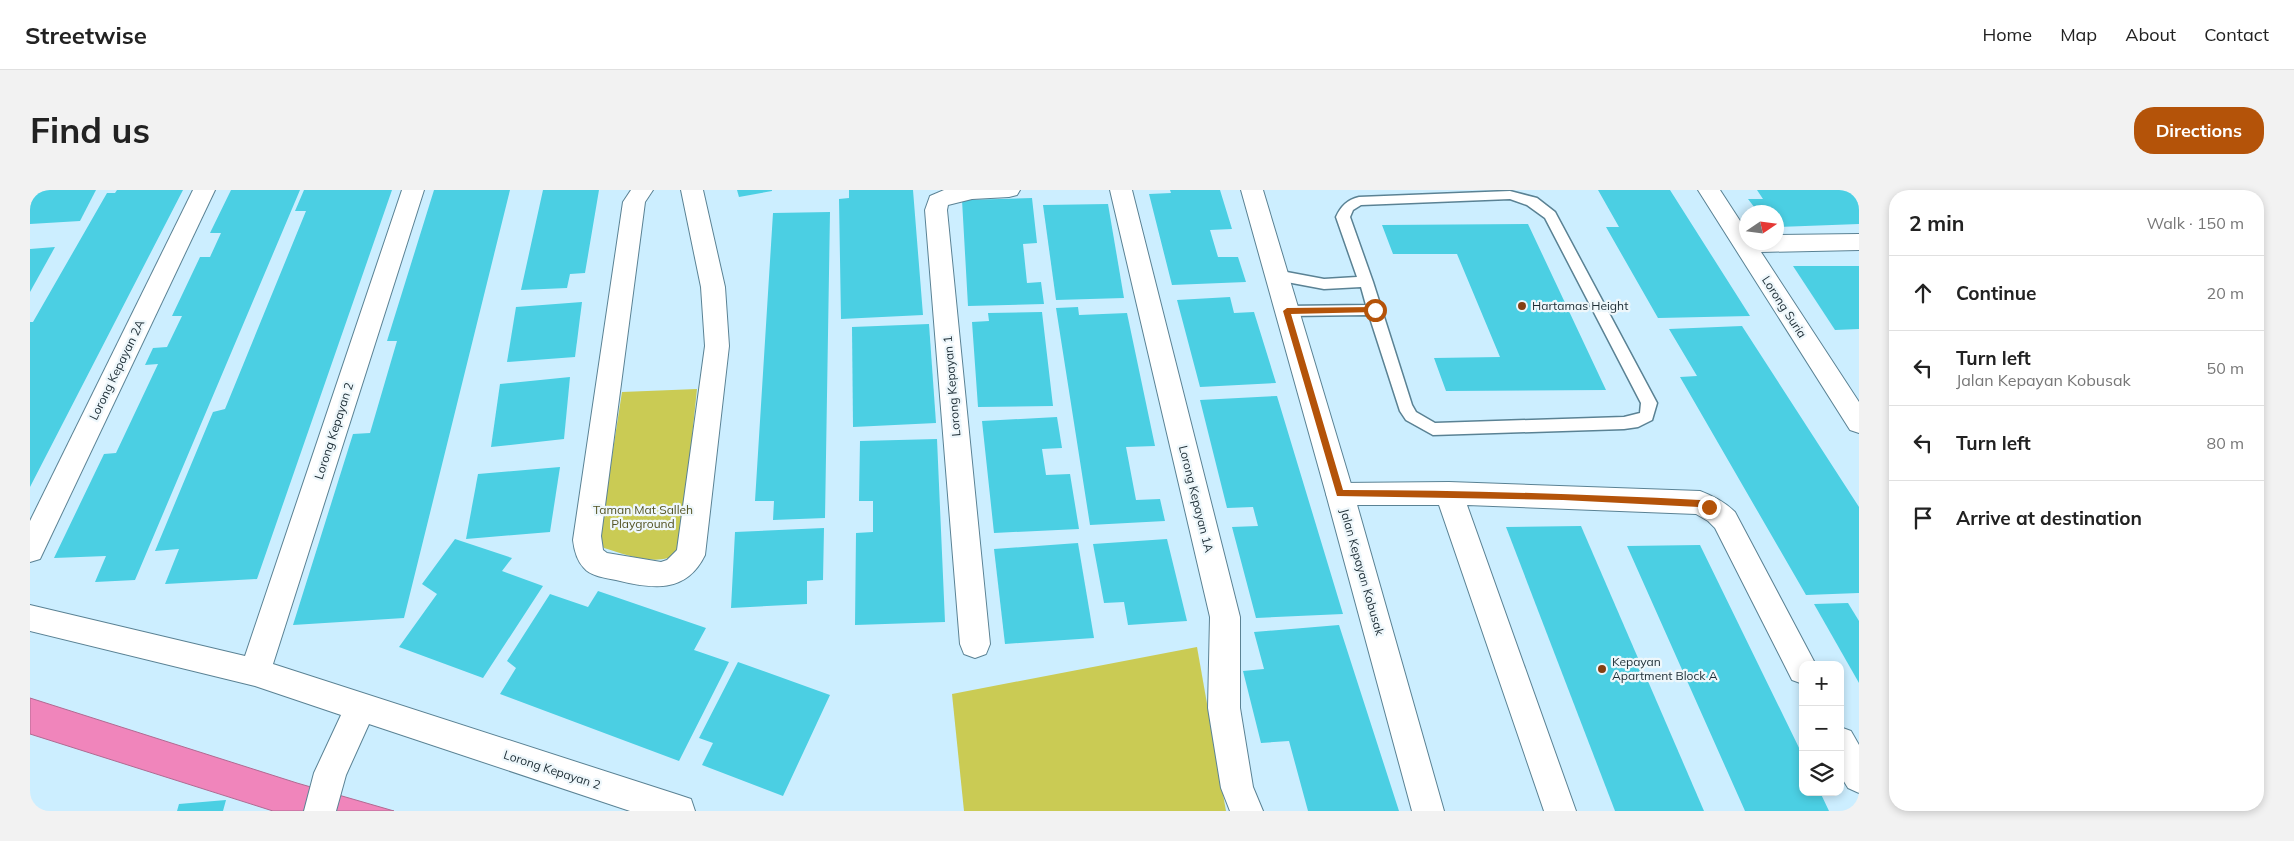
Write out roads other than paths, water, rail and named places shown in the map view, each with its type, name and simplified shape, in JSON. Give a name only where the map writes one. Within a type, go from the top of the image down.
[{"type":"street","name":"Lorong Kepayan 2A","points":[[30,550],[204,190]]},
{"type":"street","name":"Lorong Kepayan 2","points":[[255,672],[413,190]]},
{"type":"street","points":[[642,190],[634,202],[587,536],[589,552],[597,563],[653,575],[669,574],[682,565],[691,555],[717,346],[718,314],[715,294],[692,190]]},
{"type":"street","name":"Lorong Kepayan 1","points":[[975,644],[936,210],[938,201],[956,193],[1009,190]]},
{"type":"street","name":"Lorong Kepayan 1A","points":[[1121,190],[1225,617],[1224,708],[1237,788],[1247,811]]},
{"type":"street","name":"Jalan Kepayan Kobusak","points":[[1252,190],[1340,494],[1428,811]]},
{"type":"street","name":"Lorong Suria","points":[[1709,190],[1739,236]]},
{"type":"street","points":[[1784,243],[1859,242]]},
{"type":"street","name":"Lorong Suria","points":[[1748,250],[1859,423]]},
{"type":"street","points":[[1450,493],[1560,811]]},
{"type":"street","points":[[1340,494],[1450,493],[1700,503],[1709,507],[1725,520],[1799,662]]},
{"type":"street","name":"Lorong Kepayan 2","points":[[30,618],[255,672],[679,811]]},
{"type":"street","points":[[320,811],[330,773],[360,708]]},
{"type":"street","points":[[1844,749],[1859,777]]},
{"type":"lane","points":[[1510,195],[1527,198],[1538,204],[1550,215],[1649,403],[1647,416],[1624,423],[1432,429],[1411,416],[1405,407],[1366,282],[1343,217],[1350,205],[1359,202],[1510,195]]},
{"type":"lane","points":[[1276,275],[1324,284],[1366,282]]},
{"type":"lane","points":[[1287,311],[1375,310]]},
{"type":"place","name":"Hartamas Height","points":[[1522,306]]},
{"type":"place","name":"Kepayan Apartment Block A","points":[[1602,669]]},
{"type":"park label","name":"Taman Mat Salleh Playground","points":[[643,517]]}]
